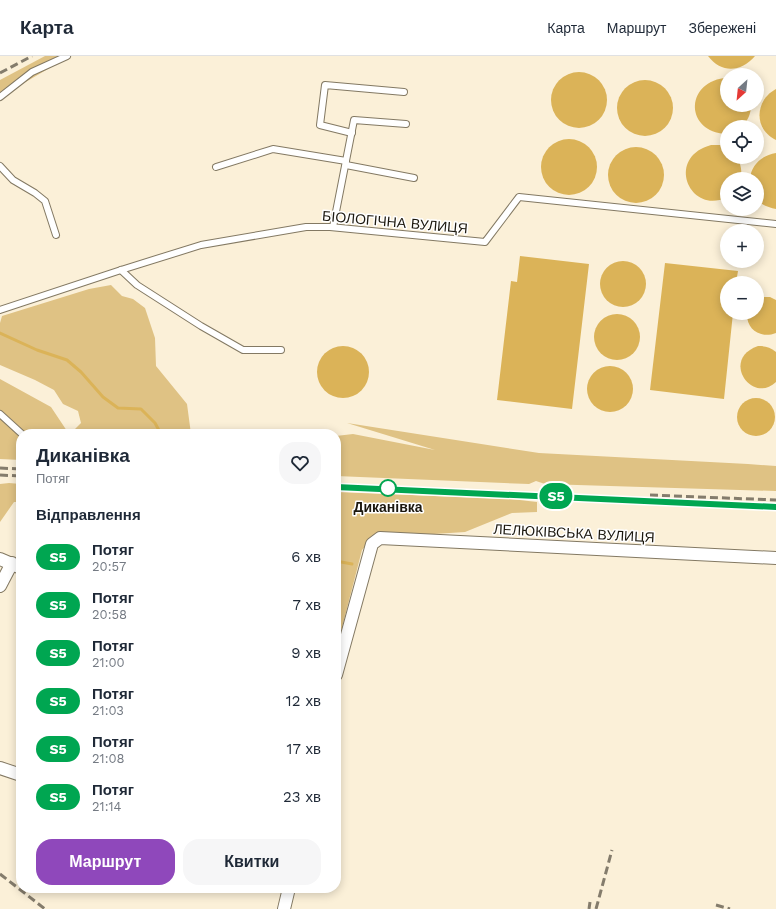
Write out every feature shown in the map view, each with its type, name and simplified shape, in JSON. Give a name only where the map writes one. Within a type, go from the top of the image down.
[{"type":"street","name":"ЛЕЛЮКІВСЬКА ВУЛИЦЯ","points":[[341,657],[372,544],[380,538],[776,558]]},
{"type":"street","points":[[0,559],[16,563]]},
{"type":"street","points":[[0,586],[16,566]]},
{"type":"street","points":[[0,768],[16,773]]},
{"type":"street","points":[[284,909],[288,893]]},
{"type":"lane","points":[[0,97],[32,72],[67,56]]},
{"type":"lane","points":[[352,134],[320,125],[325,85],[404,92]]},
{"type":"lane","points":[[333,227],[354,120],[406,124]]},
{"type":"lane","points":[[216,166],[273,149],[414,178]]},
{"type":"lane","points":[[0,166],[13,180],[35,193],[45,201],[56,235]]},
{"type":"lane","name":"БІОЛОГІЧНА ВУЛИЦЯ","points":[[0,310],[201,245],[306,227],[333,227],[485,242],[519,197],[776,224]]},
{"type":"lane","points":[[121,270],[137,285],[201,326],[244,350],[281,350]]},
{"type":"lane","points":[[0,414],[16,429]]},
{"type":"shaded area","points":[[45,56],[70,56],[0,97],[0,80]]},
{"type":"shaded area","points":[[708,56],[755,56],[750,61],[738,68],[725,68],[713,62]]},
{"type":"shaded area","points":[[579,72],[590,74],[599,80],[605,89],[607,100],[605,111],[599,120],[590,126],[579,128],[568,126],[559,120],[553,111],[551,100],[553,89],[559,80],[568,74]]},
{"type":"shaded area","points":[[720,79],[720,112],[750,112],[747,120],[720,120],[720,133],[713,131],[703,125],[697,117],[695,108],[697,98],[702,89],[711,82]]},
{"type":"shaded area","points":[[645,80],[656,82],[665,88],[671,97],[673,108],[671,119],[665,128],[656,134],[645,136],[634,134],[625,128],[619,119],[617,108],[619,97],[625,88],[634,82]]},
{"type":"shaded area","points":[[776,89],[776,140],[764,130],[764,120],[760,120],[760,112],[764,112],[764,100]]},
{"type":"shaded area","points":[[569,139],[580,141],[589,147],[595,156],[597,167],[595,178],[589,187],[580,193],[569,195],[558,193],[549,187],[543,178],[541,167],[543,156],[549,147],[558,141]]},
{"type":"shaded area","points":[[711,145],[720,145],[720,164],[740,164],[741,172],[720,172],[720,199],[714,201],[703,199],[694,192],[688,183],[686,172],[689,161],[697,152]]},
{"type":"shaded area","points":[[636,147],[647,149],[656,155],[662,164],[664,175],[662,186],[656,195],[647,201],[636,203],[625,201],[616,195],[610,186],[608,175],[610,164],[616,155],[625,149]]},
{"type":"shaded area","points":[[776,153],[776,209],[764,205],[764,172],[752,172],[756,164],[764,164],[764,157]]},
{"type":"shaded area","points":[[520,256],[589,264],[572,409],[497,400],[511,281],[517,282]]},
{"type":"shaded area","points":[[618,261],[628,261],[636,265],[642,271],[646,279],[646,289],[642,297],[636,303],[628,307],[618,307],[610,303],[604,297],[600,289],[600,279],[604,271],[610,265]]},
{"type":"shaded area","points":[[665,263],[738,271],[737,276],[720,276],[720,320],[732,320],[724,399],[650,390]]},
{"type":"shaded area","points":[[111,285],[122,296],[133,299],[145,308],[155,338],[156,366],[187,404],[190,429],[75,429],[81,423],[78,411],[63,404],[54,390],[0,365],[0,323],[2,316],[89,289]]},
{"type":"shaded area","points":[[764,297],[770,297],[776,300],[776,333],[770,335],[760,334],[756,332],[747,320],[764,320]]},
{"type":"shaded area","points":[[612,314],[622,314],[630,318],[636,324],[640,332],[640,342],[636,350],[630,356],[622,360],[612,360],[604,356],[598,350],[594,342],[594,332],[598,324],[604,318]]},
{"type":"shaded area","points":[[343,346],[357,350],[365,358],[369,372],[365,386],[357,394],[343,398],[329,394],[321,386],[317,372],[321,358],[329,350]]},
{"type":"shaded area","points":[[758,346],[767,347],[776,352],[776,382],[767,388],[758,388],[750,384],[744,378],[741,369],[741,360],[747,352]]},
{"type":"shaded area","points":[[605,366],[615,366],[623,370],[629,376],[633,384],[633,394],[629,402],[623,408],[615,412],[605,412],[597,408],[591,402],[587,394],[587,384],[591,376],[597,370]]},
{"type":"shaded area","points":[[0,379],[51,407],[66,429],[16,429],[16,460],[0,459]]},
{"type":"shaded area","points":[[752,398],[760,398],[770,403],[774,410],[774,424],[770,431],[760,436],[752,436],[742,431],[740,428],[737,421],[737,413],[742,403],[745,401]]},
{"type":"shaded area","points":[[347,423],[539,453],[776,466],[776,491],[545,484],[536,481],[529,484],[341,476],[341,435],[353,434],[435,450]]},
{"type":"shaded area","points":[[0,484],[16,484],[16,502],[14,502],[0,522]]},
{"type":"shaded area","points":[[341,492],[511,499],[537,502],[537,512],[512,513],[465,532],[372,538],[362,550],[341,632]]},
{"type":"waterway","points":[[0,333],[37,350],[67,360],[81,372],[103,397],[118,408],[141,409],[155,423],[158,429]]},
{"type":"waterway","points":[[341,562],[352,564]]},
{"type":"railway","points":[[0,73],[32,56]]},
{"type":"railway","points":[[0,468],[16,469]]},
{"type":"railway","points":[[0,475],[16,476]]},
{"type":"railway","points":[[341,487],[776,507]]},
{"type":"railway","points":[[650,495],[776,500]]},
{"type":"railway","points":[[596,909],[612,850]]},
{"type":"railway","points":[[0,874],[16,886]]},
{"type":"railway","points":[[24,893],[45,909]]},
{"type":"railway","points":[[589,909],[590,902]]},
{"type":"railway","points":[[716,905],[730,909]]},
{"type":"train","name":"S5","points":[[341,487],[776,507]]},
{"type":"place","name":"Диканівка","points":[[388,488]]}]
